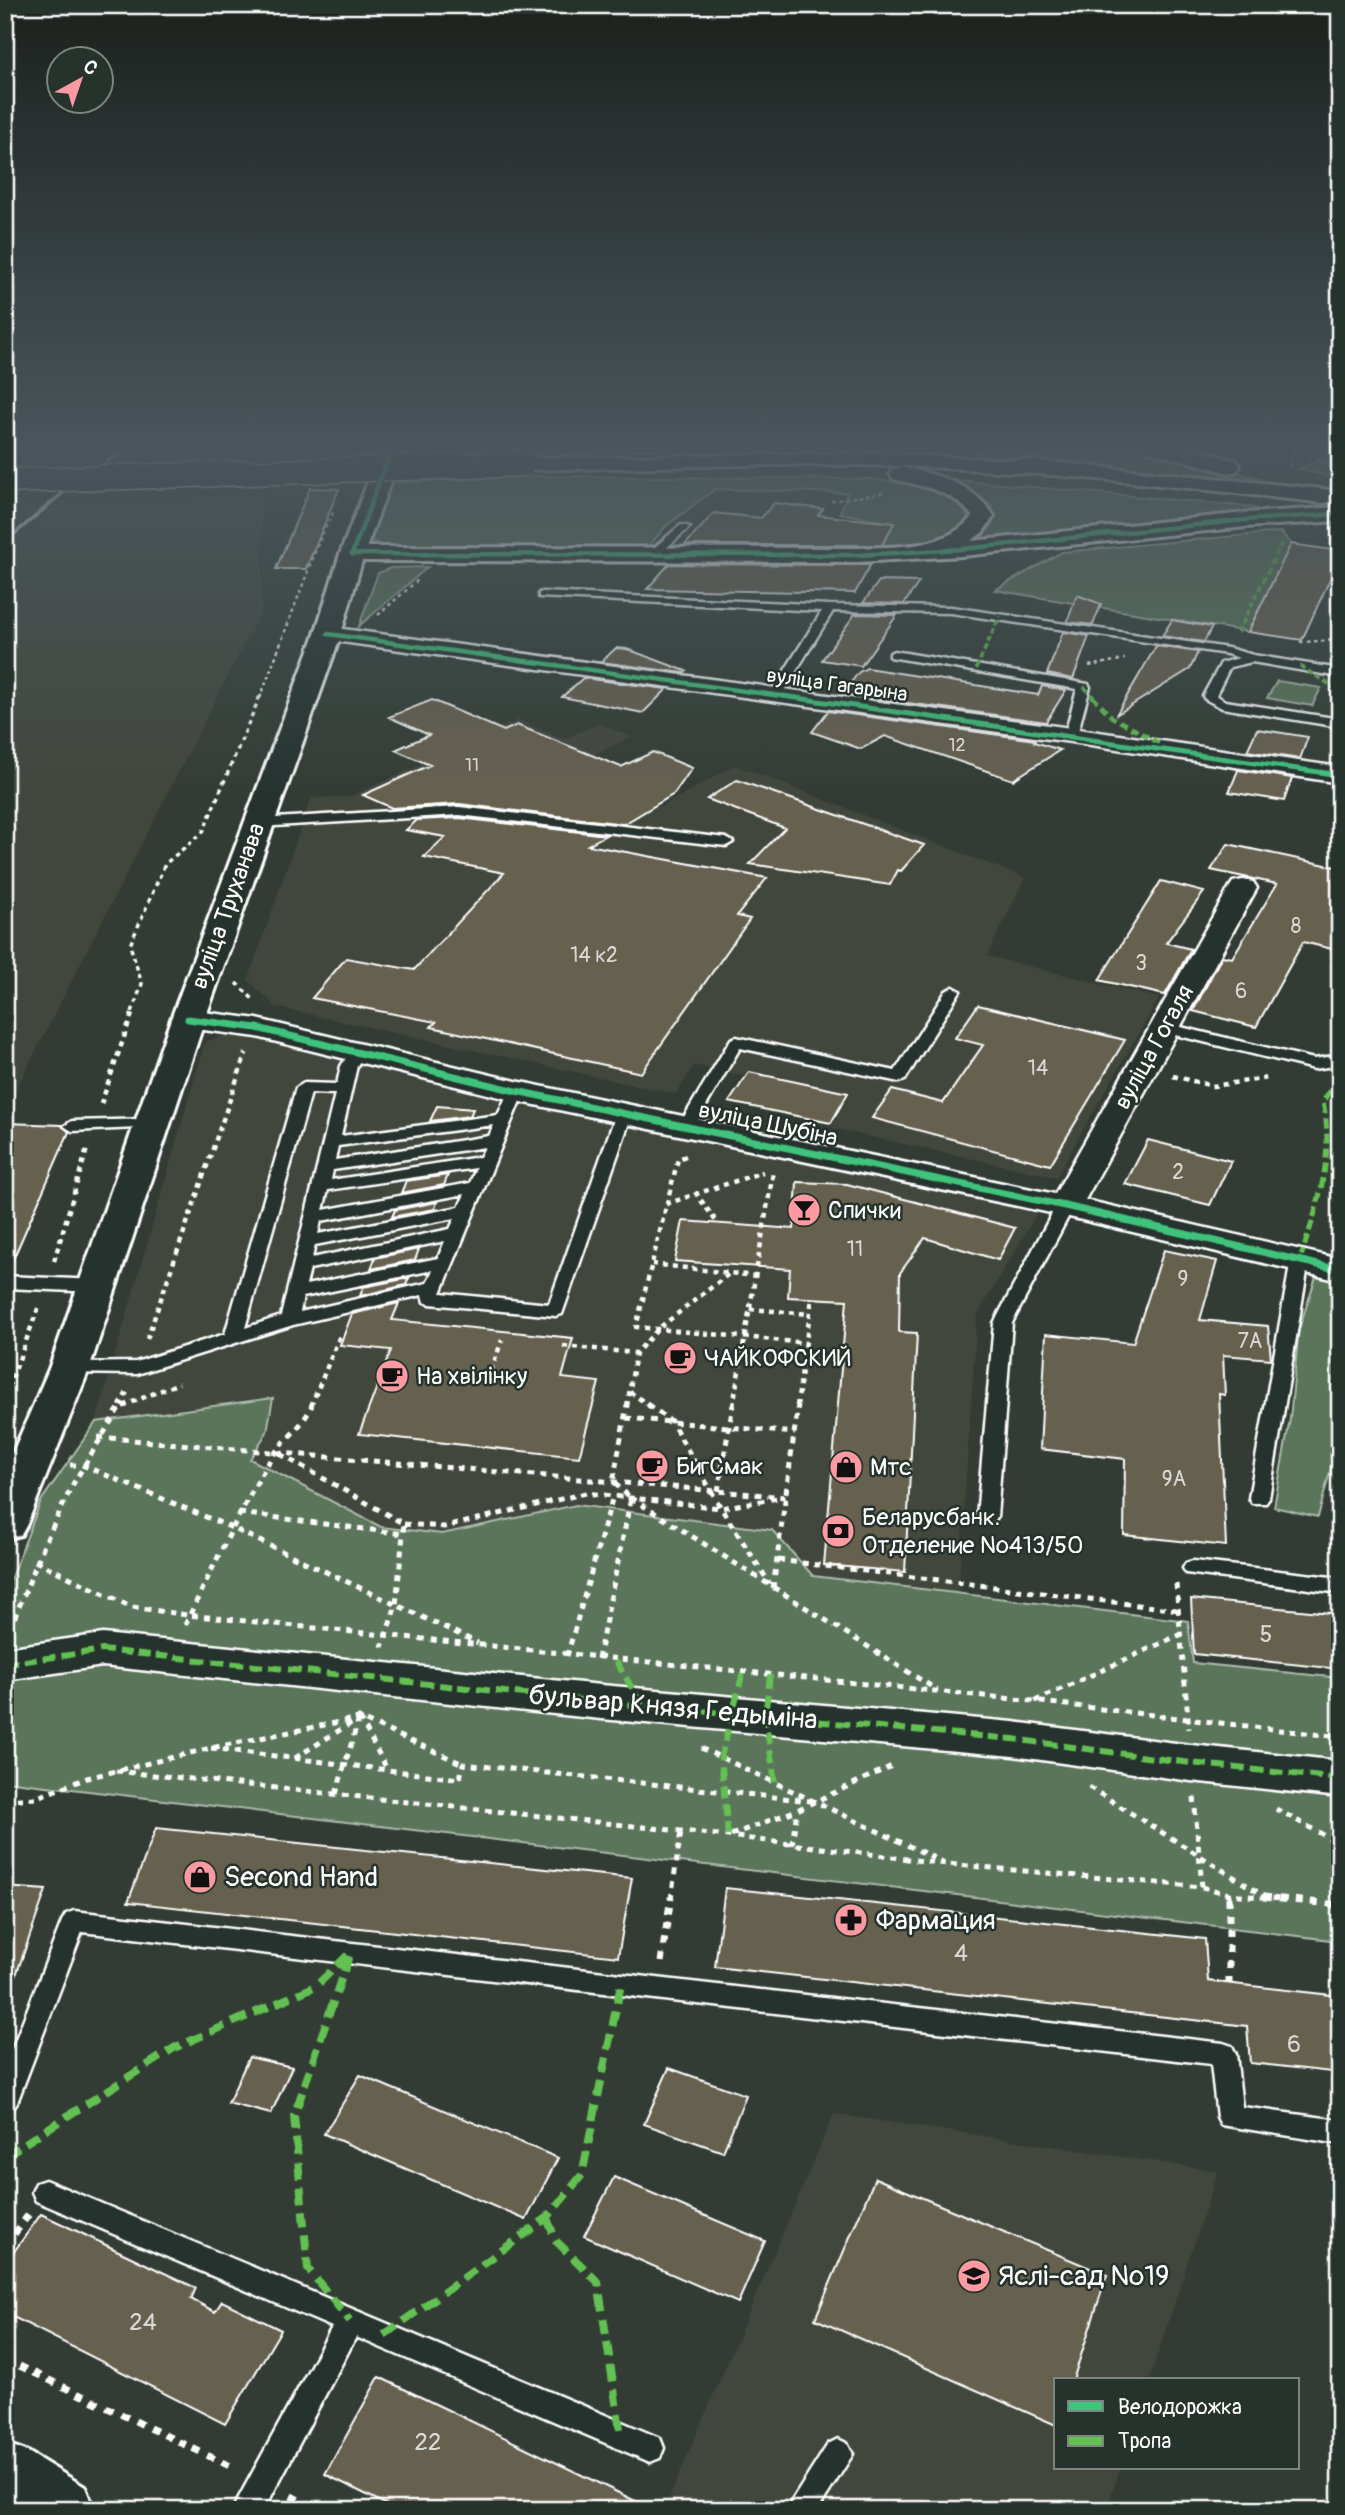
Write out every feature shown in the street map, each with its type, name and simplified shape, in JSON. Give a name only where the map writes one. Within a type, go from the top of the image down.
[{"type":"main road","name":"вуліца Труханава","points":[[5,1524],[69,1369],[258,823],[340,636],[351,562]]},
{"type":"main road","points":[[5,2475],[62,2510]]},
{"type":"street","name":"вуліца Гагарына","points":[[340,636],[1071,735],[1340,775]]},
{"type":"street","name":"вуліца Гогаля","points":[[1065,1206],[1243,888]]},
{"type":"street","name":"вуліца Шубіна","points":[[188,1019],[257,1028],[356,1053],[511,1105],[624,1114],[688,1140],[1065,1206],[1340,1270]]},
{"type":"street","name":"бульвар Князя Гедыміна","points":[[7,1648],[103,1650],[601,1702],[1013,1739],[1191,1763],[1340,1779]]},
{"type":"lane","points":[[543,595],[829,608],[963,611],[1228,651],[1252,658],[1339,672]]},
{"type":"lane","points":[[776,694],[829,608]]},
{"type":"lane","points":[[894,655],[1084,687],[1071,735]]},
{"type":"lane","points":[[1252,658],[1225,665],[1209,696],[1222,704],[1340,723]]},
{"type":"lane","points":[[258,823],[459,811],[726,842]]},
{"type":"lane","points":[[688,1140],[736,1042],[899,1077],[953,991]]},
{"type":"lane","points":[[1164,1028],[1314,1064],[1340,1060]]},
{"type":"lane","points":[[289,1320],[349,1066],[356,1053]]},
{"type":"lane","points":[[233,1337],[304,1088],[344,1089]]},
{"type":"lane","points":[[332,1142],[511,1105]]},
{"type":"lane","points":[[511,1105],[430,1298],[556,1310],[624,1114]]},
{"type":"lane","points":[[72,1126],[153,1124]]},
{"type":"lane","points":[[327,1166],[496,1140]]},
{"type":"lane","points":[[322,1186],[488,1161]]},
{"type":"lane","points":[[315,1217],[478,1186]]},
{"type":"lane","points":[[987,1517],[1003,1323],[1065,1206]]},
{"type":"lane","points":[[309,1241],[468,1210]]},
{"type":"lane","points":[[303,1265],[457,1234]]},
{"type":"lane","points":[[1259,1498],[1300,1260]]},
{"type":"lane","points":[[296,1293],[446,1262]]},
{"type":"lane","points":[[5,1282],[97,1286]]},
{"type":"lane","points":[[69,1369],[137,1368],[289,1320],[435,1287]]},
{"type":"lane","points":[[1193,1569],[1340,1586]]},
{"type":"lane","points":[[5,2100],[74,1921],[1223,2054],[1230,2117],[1340,2132]]},
{"type":"lane","points":[[45,2192],[650,2448]]},
{"type":"lane","points":[[247,2510],[350,2321]]},
{"type":"lane","points":[[801,2510],[838,2454]]},
{"type":"path","points":[[5,1397],[47,1283],[94,1125],[142,984],[130,945],[165,864],[203,832],[251,720],[311,562]]},
{"type":"path","points":[[340,636],[365,627],[425,573]]},
{"type":"path","points":[[7,1648],[35,1560],[97,1437],[122,1406],[200,1181],[257,1028],[266,1011],[234,981]]},
{"type":"path","points":[[1141,1069],[1213,1086],[1275,1077]]},
{"type":"path","points":[[688,1140],[678,1159],[636,1327],[806,1343]]},
{"type":"path","points":[[761,1164],[774,1169]]},
{"type":"path","points":[[666,1204],[695,1192],[774,1169]]},
{"type":"path","points":[[715,1491],[774,1169]]},
{"type":"path","points":[[695,1192],[718,1224]]},
{"type":"path","points":[[690,1269],[692,1262]]},
{"type":"path","points":[[652,1264],[755,1276]]},
{"type":"path","points":[[613,1482],[636,1353],[659,1328],[733,1273],[738,1266]]},
{"type":"path","points":[[630,1392],[671,1422],[715,1491],[721,1508],[773,1588],[812,1298]]},
{"type":"path","points":[[750,1309],[810,1314]]},
{"type":"path","points":[[187,1615],[239,1513],[276,1451],[305,1422],[345,1324]]},
{"type":"path","points":[[491,1371],[502,1340]]},
{"type":"path","points":[[563,1346],[636,1353]]},
{"type":"path","points":[[626,1418],[795,1433]]},
{"type":"path","points":[[97,1437],[786,1497]]},
{"type":"path","points":[[276,1451],[404,1524],[444,1527],[586,1493],[721,1508],[786,1497]]},
{"type":"path","points":[[613,1482],[631,1498]]},
{"type":"path","points":[[567,1656],[613,1496]]},
{"type":"path","points":[[598,1659],[631,1498]]},
{"type":"path","points":[[239,1513],[403,1535]]},
{"type":"path","points":[[396,1605],[404,1524]]},
{"type":"path","points":[[35,1560],[132,1607],[187,1615],[567,1656],[1034,1701],[1340,1738]]},
{"type":"path","points":[[778,1560],[1178,1610]]},
{"type":"path","points":[[294,1759],[359,1717]]},
{"type":"path","points":[[359,1717],[388,1770]]},
{"type":"path","points":[[5,1800],[35,1797],[87,1778],[211,1748],[359,1717],[463,1764],[816,1802]]},
{"type":"path","points":[[211,1748],[460,1779],[463,1764]]},
{"type":"path","points":[[116,1771],[681,1831],[947,1864],[1202,1887],[1230,1894],[1340,1905]]},
{"type":"path","points":[[792,1845],[797,1810]]},
{"type":"path","points":[[657,1989],[681,1831]]},
{"type":"path","points":[[1228,1984],[1230,1894]]},
{"type":"path","points":[[5,2247],[45,2192]]},
{"type":"path","points":[[5,2359],[319,2510]]},
{"type":"shaded area","points":[[5,562],[262,562],[262,609],[5,1111]]},
{"type":"shaded area","points":[[518,720],[563,739],[600,724],[631,737],[560,771],[661,807],[735,765],[1025,878],[987,956],[1159,998],[1056,1177],[831,1128],[851,1092],[748,1071],[744,1076],[694,1065],[676,1094],[276,1007],[248,980],[311,798],[349,797]]},
{"type":"shaded area","points":[[240,1035],[1040,1208],[977,1315],[958,1594],[813,1576],[772,1530],[577,1505],[441,1534],[381,1527],[249,1459],[267,1432],[273,1398],[96,1422],[205,1042],[223,1036]]},
{"type":"shaded area","name":"Яслі-сад №19","points":[[834,2114],[1218,2171],[1150,2378],[1054,2378],[1054,2470],[1119,2470],[1106,2510],[664,2510]]},
{"type":"green space","points":[[1044,562],[1282,562],[1248,632],[995,590]]},
{"type":"green space","points":[[428,567],[359,626],[378,573],[391,568]]},
{"type":"green space","points":[[1277,681],[1321,688],[1312,706],[1267,698]]},
{"type":"green space","points":[[1317,1274],[1340,1279],[1340,1434],[1318,1517],[1274,1507],[1290,1419],[1299,1329]]},
{"type":"green space","points":[[273,1398],[267,1432],[250,1459],[381,1527],[442,1534],[576,1505],[772,1530],[813,1576],[1188,1621],[1193,1663],[1340,1678],[1340,1941],[5,1781],[5,1593],[41,1501],[96,1422]]},
{"type":"building","points":[[279,562],[309,562],[306,569],[276,569]]},
{"type":"building","points":[[1282,562],[1338,562],[1302,640],[1248,632]]},
{"type":"building","points":[[669,564],[871,564],[855,593],[647,589]]},
{"type":"building","points":[[879,581],[919,582],[904,604],[863,603]]},
{"type":"building","points":[[1077,595],[1101,604],[1093,625],[1067,622]]},
{"type":"building","points":[[855,614],[897,615],[861,666],[822,660]]},
{"type":"building","points":[[1172,620],[1212,627],[1204,642],[1162,636]]},
{"type":"building","points":[[1063,632],[1089,636],[1073,679],[1047,674]]},
{"type":"building","points":[[1156,646],[1198,652],[1190,669],[1116,715]]},
{"type":"building","points":[[616,648],[627,649],[686,671],[683,673],[601,662]]},
{"type":"building","points":[[867,668],[1038,695],[1042,686],[1066,690],[1046,722],[842,694],[859,672]]},
{"type":"building","points":[[583,678],[667,689],[643,713],[562,697]]},
{"type":"building","points":[[432,700],[504,731],[517,725],[621,767],[653,752],[692,768],[674,794],[624,824],[459,804],[392,808],[363,795],[430,765],[395,750],[429,735],[389,717]]},
{"type":"building","points":[[828,711],[1035,740],[1034,742],[1060,750],[1013,780],[885,736],[861,749],[812,732]]},
{"type":"building","points":[[1257,729],[1308,737],[1300,759],[1247,751]]},
{"type":"building","points":[[1238,770],[1292,778],[1284,801],[1229,792]]},
{"type":"building","points":[[737,780],[924,845],[901,871],[898,870],[890,885],[750,864],[785,828],[707,799]]},
{"type":"building","points":[[459,818],[606,835],[588,845],[767,878],[737,916],[750,919],[641,1073],[431,1027],[436,1022],[312,998],[346,958],[414,970],[504,873],[424,857],[445,837],[406,830],[417,820]]},
{"type":"building","points":[[1228,844],[1340,868],[1340,951],[1303,942],[1256,1027],[1193,1011],[1222,956],[1232,958],[1277,884],[1211,870]]},
{"type":"building","points":[[1161,881],[1204,892],[1166,943],[1191,949],[1165,995],[1099,980]]},
{"type":"building","points":[[978,1005],[1125,1040],[1050,1165],[872,1118],[892,1090],[943,1103],[983,1045],[955,1038]]},
{"type":"building","points":[[749,1072],[848,1093],[831,1123],[729,1102]]},
{"type":"building","points":[[437,1106],[473,1109],[470,1116],[430,1121]]},
{"type":"building","points":[[5,1123],[62,1125],[69,1132],[7,1273]]},
{"type":"building","points":[[1148,1140],[1231,1161],[1210,1205],[1125,1184]]},
{"type":"building","points":[[448,1175],[444,1185],[401,1193],[406,1181]]},
{"type":"building","points":[[797,1182],[847,1184],[1015,1228],[998,1260],[925,1238],[900,1273],[899,1332],[917,1333],[905,1572],[824,1565],[847,1300],[788,1297],[790,1269],[675,1261],[683,1221],[794,1229]]},
{"type":"building","points":[[437,1202],[435,1209],[392,1217],[395,1210]]},
{"type":"building","points":[[419,1249],[415,1260],[371,1269],[375,1258]]},
{"type":"building","points":[[1164,1250],[1217,1261],[1200,1320],[1268,1326],[1271,1359],[1223,1355],[1225,1395],[1219,1394],[1226,1546],[1124,1535],[1125,1459],[1040,1449],[1046,1334],[1133,1343]]},
{"type":"building","points":[[409,1278],[406,1285],[360,1296],[363,1287]]},
{"type":"building","points":[[399,1303],[392,1320],[573,1338],[562,1378],[599,1382],[579,1457],[359,1434],[391,1350],[340,1345],[352,1314]]},
{"type":"building","points":[[1191,1599],[1340,1614],[1340,1669],[1194,1654]]},
{"type":"building","points":[[156,1828],[632,1878],[618,1957],[128,1902]]},
{"type":"building","points":[[5,1887],[46,1890],[9,1995],[5,1994]]},
{"type":"building","points":[[725,1888],[1205,1939],[1208,1981],[1340,1996],[1340,2073],[1250,2063],[1247,2026],[715,1967]]},
{"type":"building","points":[[249,2057],[292,2067],[271,2114],[228,2103]]},
{"type":"building","points":[[669,2068],[746,2095],[723,2152],[644,2124]]},
{"type":"building","points":[[360,2075],[558,2158],[526,2220],[324,2134]]},
{"type":"building","points":[[614,2177],[765,2241],[738,2303],[584,2236]]},
{"type":"building","points":[[875,2178],[1107,2275],[1074,2378],[1054,2378],[1054,2424],[815,2319]]},
{"type":"building","points":[[41,2214],[196,2288],[191,2299],[215,2312],[222,2301],[281,2330],[225,2424],[5,2313],[5,2264]]},
{"type":"building","points":[[379,2377],[654,2510],[397,2510],[325,2474]]},
{"type":"railway","points":[[5,872],[11,864]]},
{"type":"marked path","points":[[1238,633],[1272,562]]},
{"type":"marked path","points":[[976,669],[1000,616]]},
{"type":"marked path","points":[[1300,666],[1340,691]]},
{"type":"marked path","points":[[1084,687],[1112,717],[1159,743]]},
{"type":"marked path","points":[[1300,1260],[1327,1163],[1327,1122],[1323,1102],[1340,1072]]},
{"type":"marked path","points":[[5,1664],[103,1650],[601,1702],[1013,1739],[1191,1763],[1340,1779]]},
{"type":"marked path","points":[[616,1661],[642,1705]]},
{"type":"marked path","points":[[728,1836],[721,1757],[743,1672]]},
{"type":"marked path","points":[[770,1675],[765,1716],[775,1783]]},
{"type":"marked path","points":[[5,2156],[174,2048],[316,1986],[350,1953]]},
{"type":"marked path","points":[[349,1956],[294,2116],[308,2269],[350,2321]]},
{"type":"marked path","points":[[384,2335],[547,2218],[582,2175],[621,1984]]},
{"type":"marked path","points":[[547,2218],[556,2241],[598,2282],[621,2436]]},
{"type":"cycle path","points":[[328,634],[1071,735],[1340,775]]},
{"type":"cycle path","points":[[188,1019],[257,1028],[516,1091],[1065,1206],[1340,1270]]},
{"type":"place","name":"Спички","points":[[804,1210]]},
{"type":"place","name":"ЧАЙКОФСКИЙ","points":[[680,1358]]},
{"type":"place","name":"На хвілінку","points":[[392,1376]]},
{"type":"place","name":"БигСмак","points":[[652,1466]]},
{"type":"place","name":"Мтс","points":[[846,1467]]},
{"type":"place","name":"Беларусбанк. Отделение №413/50","points":[[838,1531]]},
{"type":"place","name":"Second Hand","points":[[200,1877]]},
{"type":"place","name":"Фармация","points":[[851,1920]]},
{"type":"place","name":"Яслі-сад №19","points":[[974,2276]]}]
